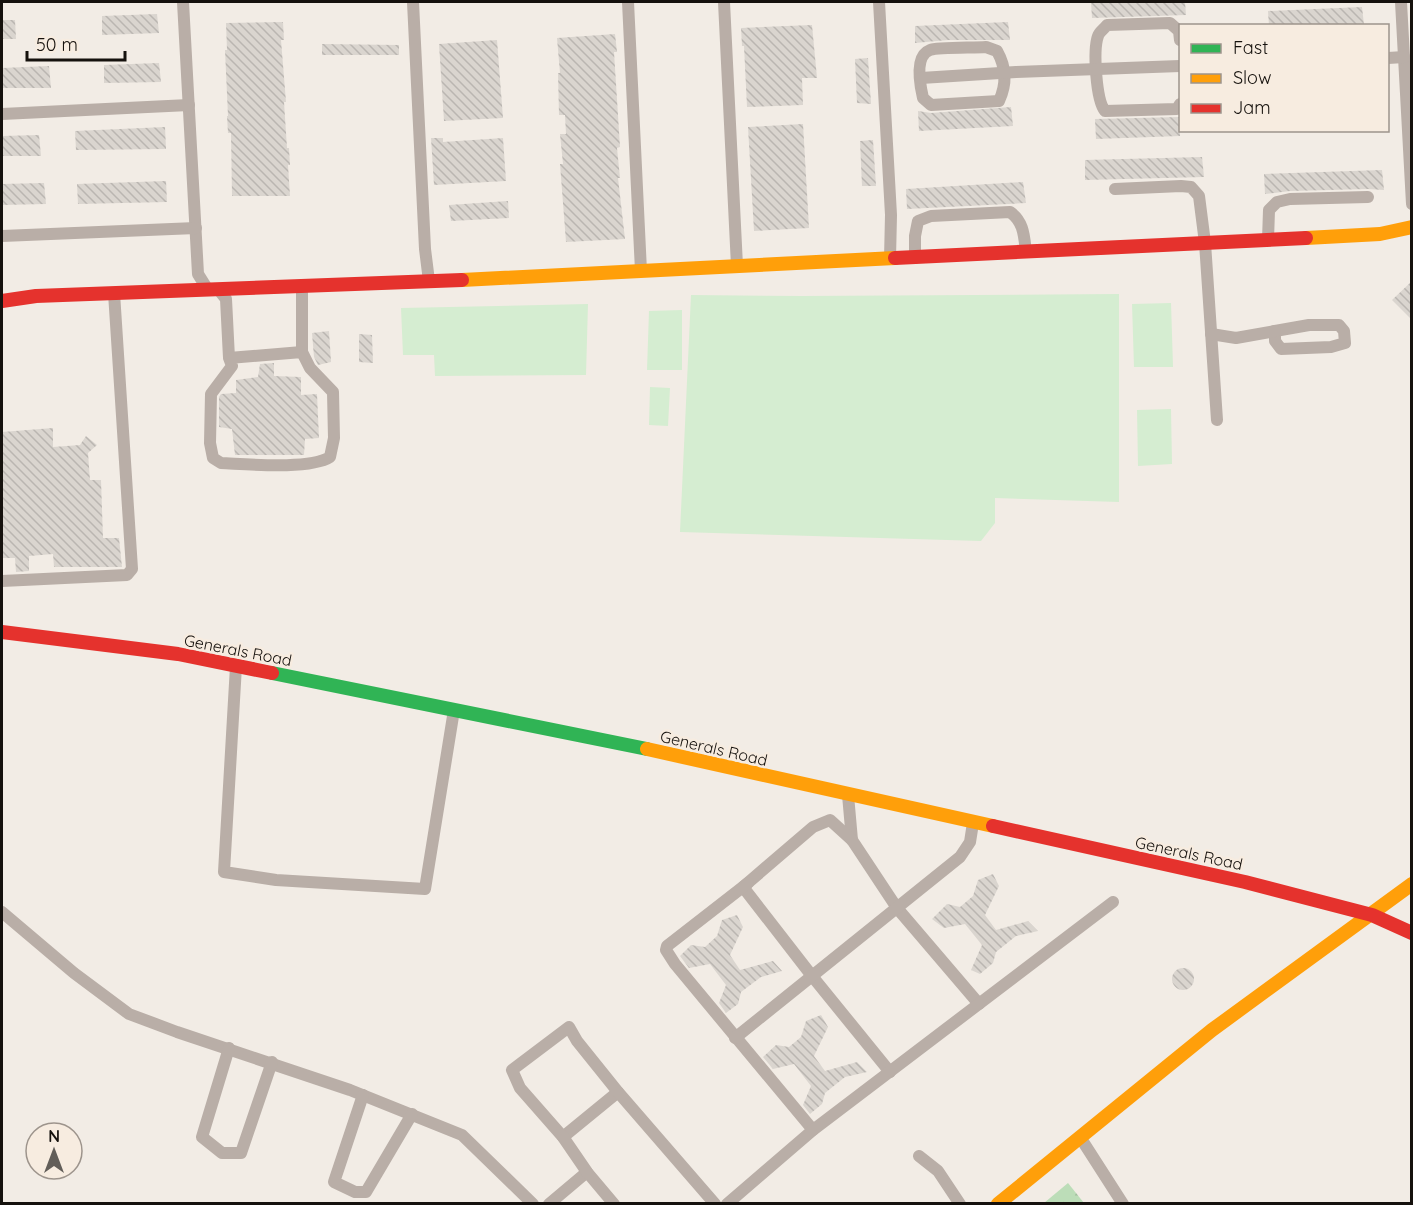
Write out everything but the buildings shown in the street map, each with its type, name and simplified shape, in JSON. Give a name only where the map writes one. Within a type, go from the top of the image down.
[{"type":"street","points":[[183,2],[198,274],[226,299],[229,358],[232,366],[211,394],[210,443],[213,458],[221,463],[289,464],[324,461],[330,457],[334,438],[333,392],[310,368],[302,352],[302,286]]},
{"type":"street","points":[[413,2],[425,249],[429,281]]},
{"type":"street","points":[[628,2],[641,271]]},
{"type":"street","points":[[724,2],[737,266]]},
{"type":"street","points":[[879,2],[891,215],[890,259]]},
{"type":"street","points":[[1401,2],[1412,204]]},
{"type":"street","points":[[1179,31],[1170,23],[1107,25],[1098,35],[1096,46],[1097,90],[1100,104],[1105,111],[1177,109],[1179,106]]},
{"type":"street","points":[[986,47],[997,51],[1003,61],[1004,73],[1004,91],[999,101],[931,105],[923,98],[920,67],[922,57],[929,50],[986,47]]},
{"type":"street","points":[[1389,57],[1404,57]]},
{"type":"street","points":[[921,78],[1179,66]]},
{"type":"street","points":[[2,114],[189,105]]},
{"type":"street","points":[[1115,189],[1191,187],[1199,196],[1205,243],[1217,420]]},
{"type":"street","points":[[1268,240],[1269,210],[1277,202],[1290,199],[1368,197]]},
{"type":"street","points":[[915,258],[918,220],[931,216],[1010,212],[1018,218],[1023,229],[1026,252]]},
{"type":"street","points":[[2,301],[36,296],[429,281],[1268,240],[1380,234],[1412,227]]},
{"type":"street","points":[[2,236],[196,228]]},
{"type":"street","points":[[2,581],[127,576],[132,569],[114,293]]},
{"type":"street","points":[[1211,334],[1236,338],[1275,331],[1309,325],[1339,325],[1344,331],[1345,343],[1331,347],[1281,349],[1275,341],[1275,331]]},
{"type":"street","points":[[229,358],[302,352]]},
{"type":"street","name":"Generals Road","points":[[2,632],[178,654],[616,742],[1245,882],[1372,915],[1412,933]]},
{"type":"street","points":[[236,666],[224,872],[276,880],[424,889],[453,710]]},
{"type":"street","points":[[849,795],[852,840]]},
{"type":"street","points":[[890,1072],[743,887],[813,827],[830,819],[852,840],[897,908],[979,1004]]},
{"type":"street","points":[[735,1038],[960,857],[970,842],[973,823]]},
{"type":"street","points":[[749,882],[667,946],[666,950],[735,1038],[813,1130]]},
{"type":"street","points":[[998,1203],[1212,1030],[1412,884]]},
{"type":"street","points":[[727,1203],[813,1130],[1113,902]]},
{"type":"street","points":[[2,912],[74,973],[129,1014],[363,1095],[462,1135],[533,1203]]},
{"type":"street","points":[[614,1203],[587,1172],[563,1137],[520,1088],[512,1070],[569,1027],[577,1041],[618,1092],[716,1203]]},
{"type":"street","points":[[229,1048],[202,1137],[222,1153],[241,1153],[272,1062]]},
{"type":"street","points":[[563,1137],[618,1092]]},
{"type":"street","points":[[363,1095],[334,1182],[355,1192],[366,1192],[412,1113]]},
{"type":"street","points":[[1080,1137],[1123,1203]]},
{"type":"street","points":[[919,1156],[938,1171],[960,1203]]},
{"type":"street","points":[[549,1203],[587,1172]]},
{"type":"green space","points":[[1119,294],[1119,502],[995,498],[995,523],[981,541],[680,532],[691,295]]},
{"type":"green space","points":[[1171,303],[1173,367],[1134,367],[1132,304]]},
{"type":"green space","points":[[588,304],[586,375],[435,376],[434,355],[403,355],[401,308]]},
{"type":"green space","points":[[682,310],[682,370],[647,370],[649,311]]},
{"type":"green space","points":[[650,387],[670,388],[668,426],[649,425]]},
{"type":"green space","points":[[1171,409],[1172,464],[1138,466],[1137,410]]},
{"type":"green space","points":[[1068,1183],[1084,1203],[1044,1203]]},
{"type":"traffic: fast","points":[[272,673],[647,749]]},
{"type":"traffic: slow","points":[[1306,238],[1380,234],[1412,227]]},
{"type":"traffic: slow","points":[[462,280],[895,258]]},
{"type":"traffic: slow","points":[[647,749],[993,826]]},
{"type":"traffic: slow","points":[[998,1204],[1212,1030],[1412,884]]},
{"type":"traffic: jam","points":[[895,258],[1306,238]]},
{"type":"traffic: jam","points":[[2,301],[36,296],[462,280]]},
{"type":"traffic: jam","points":[[2,632],[178,654],[272,673]]},
{"type":"traffic: jam","points":[[993,826],[1245,882],[1372,915],[1412,933]]}]
